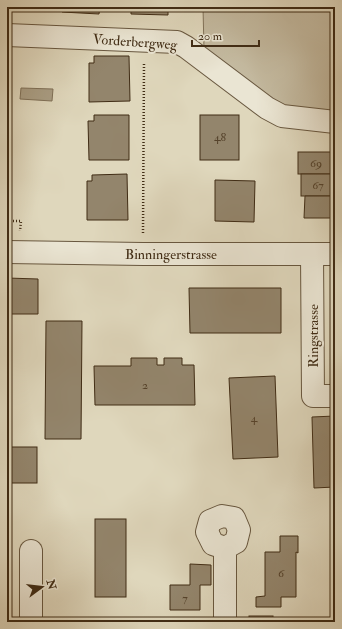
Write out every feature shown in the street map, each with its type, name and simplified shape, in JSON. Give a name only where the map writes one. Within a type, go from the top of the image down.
[{"type":"street","name":"Vorderbergweg","points":[[9,35],[177,42],[186,47],[267,108],[282,116],[335,122]]},
{"type":"street","name":"Binningerstrasse","points":[[7,252],[335,254]]},
{"type":"street","name":"Ringstrasse","points":[[312,254],[313,396],[335,396]]},
{"type":"street","points":[[225,548],[225,622]]},
{"type":"street","points":[[31,551],[31,622]]},
{"type":"path","points":[[7,127],[9,35]]},
{"type":"path","points":[[143,254],[144,41]]},
{"type":"shaded area","points":[[203,7],[335,7],[335,116],[277,105],[204,50]]},
{"type":"shaded area","points":[[21,88],[53,89],[52,101],[20,99]]},
{"type":"building","points":[[62,7],[100,7],[99,14],[62,12]]},
{"type":"building","points":[[131,7],[168,7],[168,15],[131,14]]},
{"type":"building","points":[[94,56],[129,56],[130,101],[89,102],[89,63],[94,63]]},
{"type":"building","points":[[94,115],[129,115],[129,160],[89,160],[88,121],[94,121]]},
{"type":"building","points":[[200,115],[239,115],[239,160],[200,160]]},
{"type":"building","points":[[298,152],[335,152],[335,174],[298,174]]},
{"type":"building","points":[[127,174],[128,220],[87,220],[87,181],[92,181],[92,175]]},
{"type":"building","points":[[301,174],[335,174],[335,196],[301,196]]},
{"type":"building","points":[[215,180],[255,181],[254,222],[215,221]]},
{"type":"building","points":[[305,196],[335,196],[335,218],[304,218]]},
{"type":"building","points":[[7,278],[38,279],[38,314],[7,314]]},
{"type":"building","points":[[189,288],[281,288],[281,333],[190,333]]},
{"type":"building","points":[[46,321],[82,321],[81,439],[45,439]]},
{"type":"building","points":[[131,358],[157,358],[157,365],[164,365],[164,358],[182,358],[182,365],[194,365],[195,405],[95,405],[94,366],[131,366]]},
{"type":"building","points":[[275,376],[278,457],[233,459],[229,378]]},
{"type":"building","points":[[335,416],[335,487],[314,488],[312,417]]},
{"type":"building","points":[[7,447],[37,447],[37,483],[7,483]]},
{"type":"building","points":[[95,519],[126,519],[126,597],[95,597]]},
{"type":"building","points":[[280,536],[298,536],[298,553],[296,552],[296,597],[281,597],[281,607],[256,607],[256,597],[265,596],[265,552],[280,552]]},
{"type":"building","points":[[190,564],[211,565],[211,585],[200,585],[200,610],[170,610],[170,585],[190,585]]},
{"type":"building","points":[[249,616],[273,616],[273,622],[249,622]]},
{"type":"building","points":[[126,621],[126,622],[93,622]]}]
